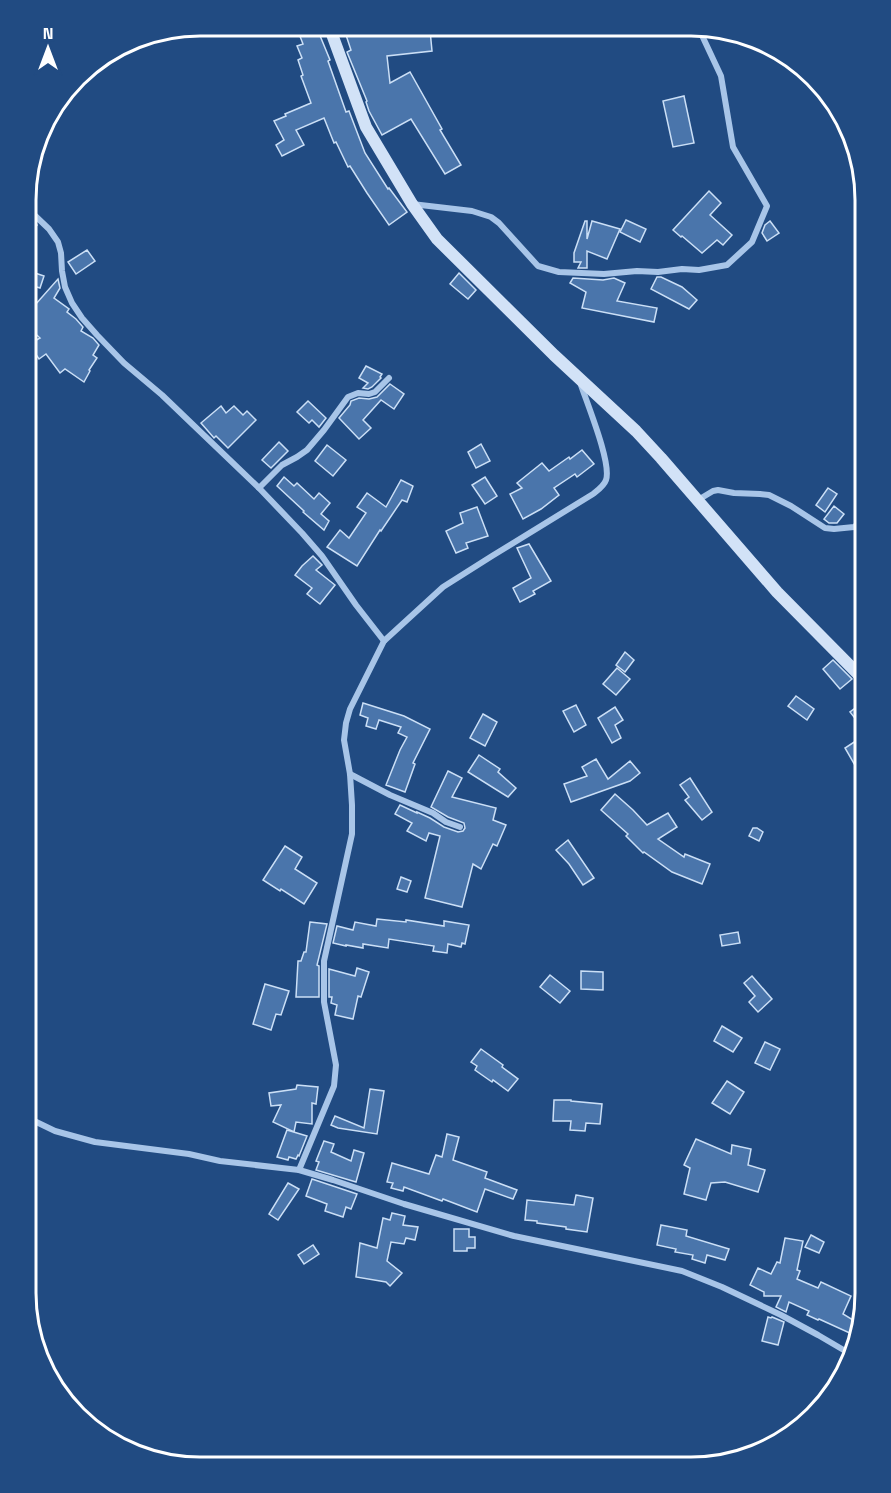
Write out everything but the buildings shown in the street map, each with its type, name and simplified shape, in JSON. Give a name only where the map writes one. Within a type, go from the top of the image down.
[{"type":"street","points":[[333,36],[366,127],[412,204],[443,246],[579,379],[636,431],[777,592],[855,671]]},
{"type":"street","points":[[412,204],[472,210],[491,217],[538,266],[559,272],[604,274],[658,272],[682,269],[699,270],[727,265],[752,242],[767,206],[733,147],[721,76],[703,37]]},
{"type":"street","points":[[36,217],[58,242],[65,287],[72,303],[90,327],[124,363],[162,395],[259,488],[322,555],[384,641]]},
{"type":"street","points":[[259,488],[278,468],[307,450],[348,397],[358,393],[372,393],[389,378]]},
{"type":"street","points":[[299,1170],[334,1086],[336,1076],[324,1002],[324,961],[351,834],[353,813],[344,740],[350,709],[384,641],[443,587],[593,494],[606,481],[605,461],[579,379]]},
{"type":"street","points":[[698,501],[718,490],[768,495],[791,506],[825,528],[855,526]]},
{"type":"street","points":[[350,774],[460,827]]},
{"type":"street","points":[[36,1122],[55,1131],[95,1142],[189,1154],[220,1161],[299,1170],[514,1236],[682,1271],[781,1315],[844,1350]]}]
